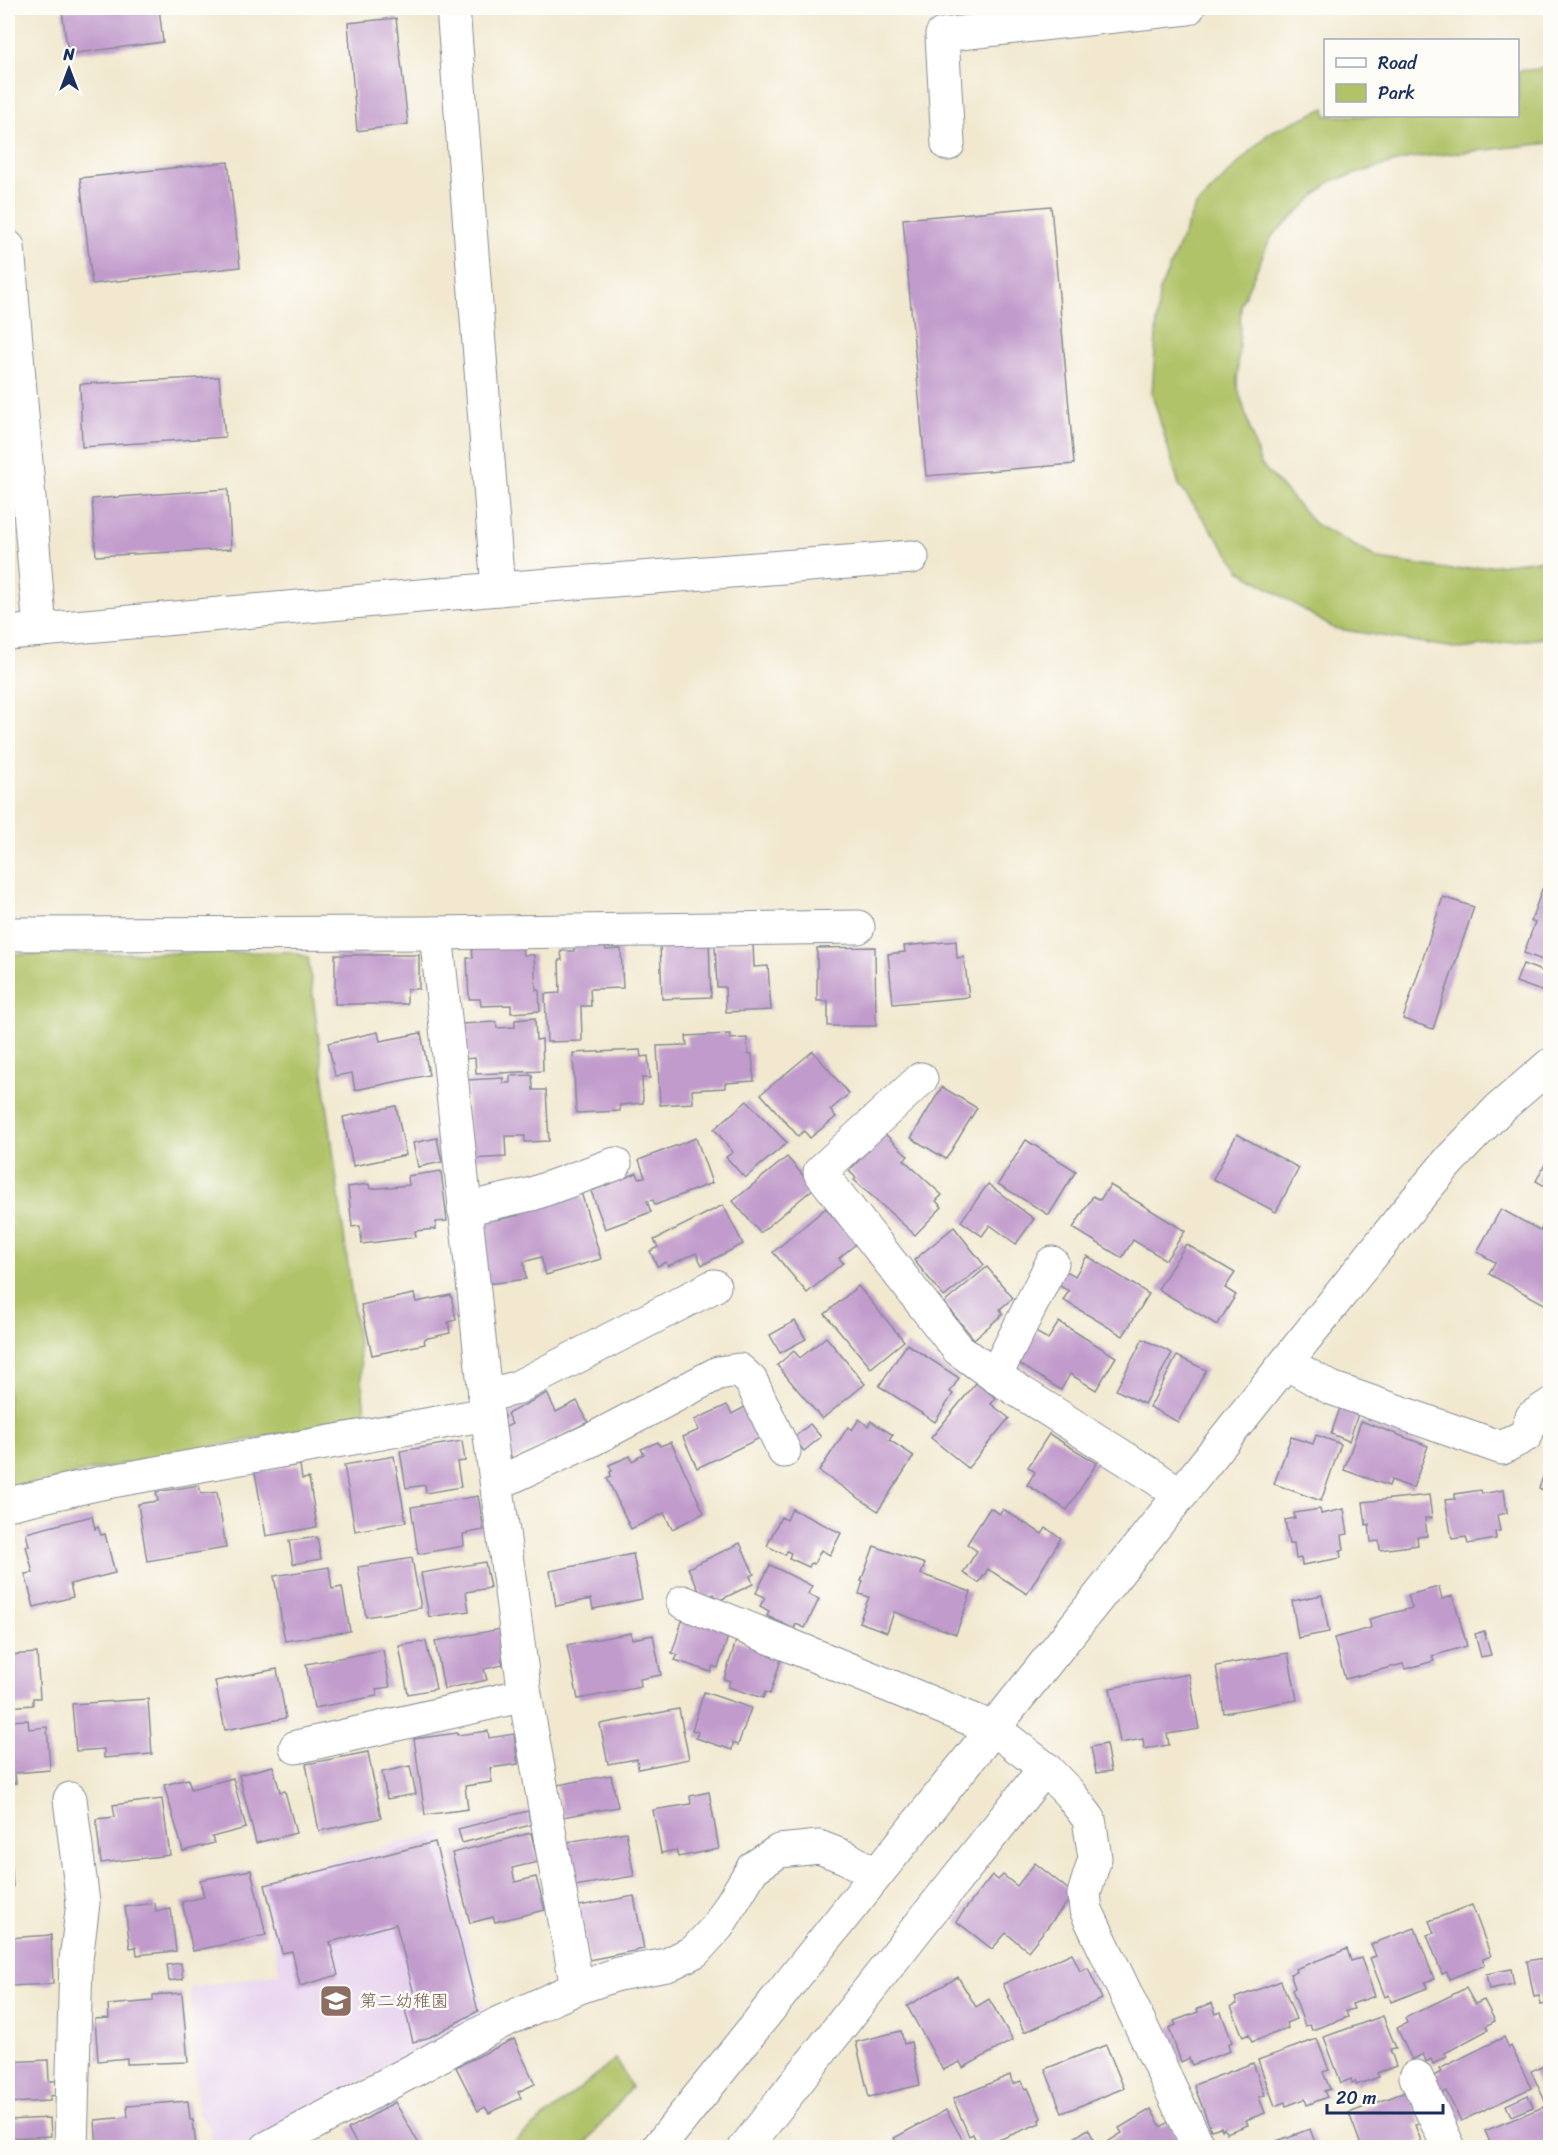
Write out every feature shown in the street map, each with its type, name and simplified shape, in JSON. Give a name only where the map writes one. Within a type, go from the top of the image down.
[{"type":"street","points":[[453,8],[498,589]]},
{"type":"street","points":[[948,144],[942,35],[1188,8]]},
{"type":"street","points":[[8,247],[40,630]]},
{"type":"street","points":[[8,633],[498,589],[912,557]]},
{"type":"street","points":[[8,934],[436,933],[858,927]]},
{"type":"street","points":[[436,933],[486,1405],[525,1695],[577,1988]]},
{"type":"street","points":[[658,2148],[1358,1271],[1449,1161],[1499,1109],[1551,1065]]},
{"type":"street","points":[[921,1079],[820,1172],[958,1349],[994,1376],[1181,1495]]},
{"type":"street","points":[[464,1209],[532,1194],[615,1164]]},
{"type":"street","points":[[994,1376],[1052,1263]]},
{"type":"street","points":[[8,1504],[486,1405],[714,1286]]},
{"type":"street","points":[[1286,1363],[1332,1388],[1502,1448],[1526,1435],[1532,1417],[1551,1405]]},
{"type":"street","points":[[498,1483],[591,1440],[718,1373],[739,1370],[751,1381],[784,1451]]},
{"type":"street","points":[[683,1602],[993,1728],[1045,1768],[1069,1793],[1089,1819],[1095,1858],[1084,1894],[1086,1910],[1199,2148]]},
{"type":"street","points":[[296,1747],[525,1695]]},
{"type":"street","points":[[745,2148],[1045,1768]]},
{"type":"street","points":[[70,1799],[83,1903],[76,1960],[71,2148]]},
{"type":"street","points":[[267,2148],[499,2023],[577,1988],[618,1974],[667,1965],[695,1951],[718,1926],[753,1868],[779,1851],[819,1847],[846,1858],[876,1875]]},
{"type":"street","points":[[1416,2077],[1449,2148]]},
{"type":"shaded area","name":"第二幼稚園","points":[[443,1831],[485,2014],[240,2147],[213,2147],[210,2127],[198,2114],[190,1988],[280,1973],[260,1881]]},
{"type":"green space","points":[[1550,68],[1550,143],[1410,158],[1331,181],[1271,237],[1241,304],[1237,385],[1260,463],[1315,524],[1379,559],[1453,570],[1550,559],[1550,637],[1460,649],[1333,628],[1241,571],[1179,485],[1152,394],[1159,292],[1195,207],[1269,133],[1324,108],[1324,117],[1519,117],[1519,71]]},
{"type":"green space","points":[[291,952],[308,957],[361,1367],[365,1418],[87,1471],[8,1494],[8,954]]},
{"type":"green space","points":[[616,2059],[631,2087],[583,2147],[508,2147]]},
{"type":"building","points":[[89,8],[159,8],[163,42],[68,54],[62,11]]},
{"type":"building","points":[[396,18],[408,124],[357,131],[348,23]]},
{"type":"building","points":[[228,162],[240,267],[92,284],[80,178]]},
{"type":"building","points":[[1051,206],[1074,464],[926,476],[903,219]]},
{"type":"building","points":[[219,377],[225,437],[82,447],[80,384]]},
{"type":"building","points":[[228,489],[231,549],[96,556],[92,499]]},
{"type":"building","points":[[1542,889],[1550,892],[1550,963],[1524,953],[1535,922],[1531,921]]},
{"type":"building","points":[[1443,897],[1474,907],[1433,1029],[1403,1019]]},
{"type":"building","points":[[956,941],[957,958],[964,957],[969,997],[893,1004],[888,954],[905,952],[904,946]]},
{"type":"building","points":[[709,942],[711,997],[662,999],[660,944]]},
{"type":"building","points":[[605,944],[606,950],[621,949],[623,988],[590,989],[591,1006],[581,1006],[582,1041],[547,1042],[545,994],[560,993],[561,951],[574,951],[574,946]]},
{"type":"building","points":[[753,944],[754,967],[768,966],[771,1010],[726,1012],[725,987],[717,987],[715,946]]},
{"type":"building","points":[[522,946],[523,955],[534,955],[540,1011],[511,1013],[511,1005],[481,1006],[480,999],[469,999],[467,958],[473,958],[472,949]]},
{"type":"building","points":[[875,947],[876,1026],[828,1026],[828,1001],[817,1001],[817,948]]},
{"type":"building","points":[[335,955],[419,955],[419,989],[407,989],[407,1004],[335,1004]]},
{"type":"building","points":[[1523,964],[1550,974],[1550,994],[1516,982]]},
{"type":"building","points":[[535,1018],[536,1040],[542,1039],[543,1071],[476,1074],[475,1058],[462,1059],[461,1024],[496,1022],[497,1028],[515,1027],[515,1020]]},
{"type":"building","points":[[378,1032],[380,1041],[421,1033],[429,1075],[355,1090],[352,1073],[335,1076],[328,1043]]},
{"type":"building","points":[[730,1034],[730,1039],[747,1038],[748,1054],[752,1054],[754,1081],[725,1083],[725,1088],[692,1090],[693,1103],[660,1105],[657,1046],[687,1045],[686,1036]]},
{"type":"building","points":[[640,1050],[641,1057],[648,1056],[650,1078],[642,1078],[643,1103],[620,1105],[620,1111],[576,1113],[573,1053]]},
{"type":"building","points":[[813,1051],[849,1094],[830,1110],[836,1117],[810,1138],[804,1131],[798,1136],[761,1094]]},
{"type":"building","points":[[532,1075],[533,1090],[546,1090],[549,1141],[525,1142],[525,1136],[505,1136],[506,1157],[470,1159],[467,1080],[503,1078],[503,1083],[510,1083],[510,1076]]},
{"type":"building","points":[[942,1087],[977,1108],[946,1159],[911,1138]]},
{"type":"building","points":[[747,1101],[787,1143],[745,1178],[726,1157],[733,1152],[714,1129]]},
{"type":"building","points":[[396,1106],[406,1155],[353,1166],[343,1117]]},
{"type":"building","points":[[884,1133],[908,1156],[904,1160],[942,1195],[936,1201],[942,1207],[915,1235],[854,1180],[856,1178],[849,1171]]},
{"type":"building","points":[[1237,1134],[1299,1168],[1276,1212],[1213,1179]]},
{"type":"building","points":[[437,1138],[442,1162],[418,1167],[413,1143]]},
{"type":"building","points":[[696,1138],[712,1183],[655,1205],[653,1200],[647,1201],[651,1212],[605,1229],[591,1191],[637,1173],[639,1178],[645,1177],[639,1160]]},
{"type":"building","points":[[1026,1140],[1076,1171],[1049,1215],[998,1184]]},
{"type":"building","points":[[1550,1155],[1550,1189],[1536,1181]]},
{"type":"building","points":[[787,1157],[814,1188],[760,1233],[733,1201]]},
{"type":"building","points":[[441,1171],[447,1221],[436,1222],[436,1229],[415,1231],[416,1237],[362,1244],[360,1226],[352,1227],[348,1187],[369,1184],[370,1189],[409,1185],[408,1176]]},
{"type":"building","points":[[988,1184],[1034,1219],[1016,1244],[990,1225],[982,1236],[961,1221]]},
{"type":"building","points":[[1110,1185],[1185,1231],[1166,1260],[1133,1240],[1122,1258],[1073,1228],[1093,1196],[1100,1200]]},
{"type":"building","points":[[581,1192],[601,1259],[546,1275],[541,1257],[524,1262],[526,1279],[487,1284],[478,1222],[519,1215],[518,1210]]},
{"type":"building","points":[[723,1205],[743,1244],[702,1265],[696,1253],[668,1266],[666,1262],[657,1266],[650,1251],[658,1247],[654,1240]]},
{"type":"building","points":[[826,1208],[856,1244],[839,1258],[843,1263],[807,1293],[773,1252]]},
{"type":"building","points":[[1501,1209],[1550,1236],[1550,1301],[1548,1306],[1489,1274],[1495,1262],[1477,1252]]},
{"type":"building","points":[[1550,1213],[1550,1234],[1541,1229]]},
{"type":"building","points":[[954,1227],[984,1265],[944,1297],[914,1260]]},
{"type":"building","points":[[1186,1244],[1235,1273],[1225,1288],[1236,1295],[1217,1325],[1158,1289]]},
{"type":"building","points":[[1087,1256],[1149,1294],[1123,1336],[1063,1300],[1069,1291],[1056,1284],[1065,1270],[1075,1276]]},
{"type":"building","points":[[987,1267],[1013,1298],[1000,1309],[1003,1314],[974,1339],[944,1303]]},
{"type":"building","points":[[858,1286],[904,1341],[871,1368],[825,1314]]},
{"type":"building","points":[[414,1294],[416,1302],[451,1295],[456,1320],[448,1322],[450,1333],[424,1339],[425,1344],[372,1355],[361,1305]]},
{"type":"building","points":[[795,1321],[806,1339],[780,1353],[770,1335]]},
{"type":"building","points":[[1059,1322],[1116,1357],[1096,1390],[1070,1374],[1061,1390],[1013,1360],[1032,1330],[1048,1339]]},
{"type":"building","points":[[826,1337],[865,1384],[822,1419],[777,1365],[794,1351],[800,1358]]},
{"type":"building","points":[[1143,1339],[1172,1353],[1144,1404],[1116,1390]]},
{"type":"building","points":[[907,1344],[959,1378],[950,1392],[953,1394],[935,1422],[879,1386]]},
{"type":"building","points":[[1177,1356],[1206,1370],[1178,1422],[1150,1407]]},
{"type":"building","points":[[976,1383],[996,1398],[991,1404],[1009,1418],[968,1468],[931,1438]]},
{"type":"building","points":[[547,1393],[556,1412],[577,1401],[588,1422],[513,1460],[503,1440],[502,1429],[512,1424],[507,1414]]},
{"type":"building","points":[[727,1405],[732,1414],[745,1407],[760,1438],[697,1468],[683,1437],[699,1430],[694,1420]]},
{"type":"building","points":[[1340,1408],[1358,1414],[1349,1441],[1331,1434]]},
{"type":"building","points":[[859,1419],[868,1426],[871,1421],[893,1435],[889,1440],[914,1456],[878,1511],[819,1471],[848,1427],[852,1430]]},
{"type":"building","points":[[1361,1421],[1428,1446],[1413,1488],[1391,1480],[1389,1486],[1344,1470]]},
{"type":"building","points":[[810,1424],[821,1437],[804,1451],[793,1438]]},
{"type":"building","points":[[1049,1434],[1097,1463],[1067,1510],[1027,1485],[1035,1472],[1028,1467]]},
{"type":"building","points":[[1316,1435],[1341,1444],[1321,1501],[1274,1484],[1291,1437],[1313,1444]]},
{"type":"building","points":[[462,1441],[465,1461],[457,1462],[461,1487],[426,1493],[425,1485],[406,1488],[400,1451]]},
{"type":"building","points":[[658,1442],[660,1446],[671,1442],[704,1513],[672,1529],[664,1513],[631,1529],[607,1478],[611,1476],[612,1471],[609,1465],[630,1456],[632,1461],[644,1454],[641,1449]]},
{"type":"building","points":[[394,1456],[406,1522],[355,1531],[344,1465]]},
{"type":"building","points":[[1550,1457],[1550,1493],[1539,1488]]},
{"type":"building","points":[[300,1465],[302,1479],[309,1478],[317,1527],[266,1536],[255,1472]]},
{"type":"building","points":[[199,1485],[201,1494],[217,1492],[226,1548],[147,1561],[138,1504],[158,1501],[156,1492]]},
{"type":"building","points":[[1481,1490],[1482,1494],[1504,1490],[1507,1513],[1497,1515],[1500,1531],[1495,1532],[1496,1539],[1468,1544],[1466,1537],[1452,1539],[1445,1500],[1455,1499],[1455,1494]]},
{"type":"building","points":[[1429,1495],[1432,1518],[1425,1518],[1427,1536],[1417,1537],[1418,1545],[1380,1550],[1379,1541],[1371,1542],[1363,1502]]},
{"type":"building","points":[[478,1496],[484,1530],[463,1534],[464,1546],[418,1554],[411,1507]]},
{"type":"building","points":[[990,1508],[1000,1514],[1003,1509],[1042,1534],[1046,1528],[1061,1538],[1027,1594],[988,1569],[979,1583],[963,1573],[977,1551],[967,1544]]},
{"type":"building","points":[[792,1509],[841,1533],[830,1555],[821,1550],[814,1564],[811,1563],[809,1567],[789,1558],[791,1553],[787,1551],[785,1555],[767,1546],[781,1517],[787,1520]]},
{"type":"building","points":[[1320,1509],[1321,1514],[1344,1509],[1348,1534],[1342,1535],[1344,1550],[1340,1551],[1341,1558],[1302,1565],[1301,1558],[1296,1559],[1294,1543],[1289,1544],[1285,1520],[1295,1518],[1294,1513]]},
{"type":"building","points":[[92,1516],[95,1529],[98,1527],[101,1535],[105,1534],[115,1573],[70,1584],[73,1597],[34,1607],[25,1574],[33,1573],[26,1546],[29,1546],[26,1533]]},
{"type":"building","points":[[317,1537],[321,1559],[293,1564],[289,1541]]},
{"type":"building","points":[[740,1543],[754,1574],[750,1576],[753,1584],[718,1601],[714,1594],[703,1599],[688,1568]]},
{"type":"building","points":[[874,1546],[925,1564],[921,1574],[971,1592],[956,1634],[894,1612],[887,1632],[859,1622],[869,1597],[859,1594],[863,1581],[861,1581]]},
{"type":"building","points":[[633,1554],[642,1599],[593,1609],[591,1599],[556,1606],[550,1571]]},
{"type":"building","points":[[412,1558],[421,1608],[366,1617],[358,1567]]},
{"type":"building","points":[[485,1562],[490,1588],[466,1592],[469,1611],[429,1617],[421,1573]]},
{"type":"building","points":[[770,1565],[812,1586],[808,1594],[819,1599],[805,1628],[796,1624],[794,1629],[767,1616],[769,1611],[760,1606],[765,1597],[756,1593]]},
{"type":"building","points":[[329,1567],[332,1589],[342,1587],[350,1631],[285,1641],[274,1576]]},
{"type":"building","points":[[1439,1587],[1442,1599],[1453,1596],[1467,1646],[1432,1656],[1434,1661],[1405,1669],[1403,1664],[1345,1679],[1334,1638],[1371,1628],[1369,1619],[1412,1608],[1408,1595]]},
{"type":"building","points":[[1322,1595],[1329,1632],[1298,1638],[1292,1601]]},
{"type":"building","points":[[684,1615],[730,1630],[718,1668],[713,1666],[711,1672],[675,1660],[678,1655],[672,1653]]},
{"type":"building","points":[[501,1629],[507,1659],[502,1659],[503,1665],[484,1669],[487,1680],[444,1689],[435,1641]]},
{"type":"building","points":[[1484,1631],[1491,1655],[1481,1657],[1475,1634]]},
{"type":"building","points":[[631,1633],[632,1639],[653,1635],[661,1675],[640,1679],[641,1687],[578,1699],[567,1645]]},
{"type":"building","points":[[426,1641],[436,1689],[408,1694],[399,1646]]},
{"type":"building","points":[[736,1641],[782,1656],[770,1694],[765,1692],[763,1698],[728,1687],[730,1681],[724,1679]]},
{"type":"building","points":[[383,1650],[390,1687],[376,1689],[377,1696],[314,1708],[306,1664]]},
{"type":"building","points":[[37,1653],[40,1698],[33,1698],[33,1705],[8,1707],[8,1655]]},
{"type":"building","points":[[1288,1653],[1297,1700],[1224,1713],[1216,1666]]},
{"type":"building","points":[[277,1669],[286,1718],[225,1730],[215,1681]]},
{"type":"building","points":[[1189,1674],[1199,1729],[1167,1734],[1169,1745],[1144,1749],[1143,1739],[1120,1743],[1110,1688]]},
{"type":"building","points":[[704,1692],[751,1708],[738,1745],[733,1743],[732,1750],[696,1738],[698,1732],[692,1730]]},
{"type":"building","points":[[148,1699],[152,1754],[104,1758],[104,1749],[76,1751],[72,1704]]},
{"type":"building","points":[[679,1709],[689,1759],[638,1769],[637,1759],[608,1764],[600,1724]]},
{"type":"building","points":[[28,1720],[29,1729],[47,1727],[50,1770],[15,1773],[16,1783],[8,1784],[8,1721]]},
{"type":"building","points":[[488,1731],[489,1738],[514,1734],[518,1764],[490,1768],[492,1782],[465,1786],[468,1809],[425,1815],[414,1739]]},
{"type":"building","points":[[1106,1744],[1111,1771],[1096,1773],[1091,1747]]},
{"type":"building","points":[[368,1752],[381,1818],[319,1831],[306,1764]]},
{"type":"building","points":[[273,1766],[280,1792],[285,1791],[296,1833],[256,1843],[239,1775]]},
{"type":"building","points":[[410,1766],[416,1794],[387,1799],[382,1772]]},
{"type":"building","points":[[611,1775],[618,1807],[563,1817],[557,1785]]},
{"type":"building","points":[[233,1778],[246,1828],[212,1837],[214,1843],[183,1851],[164,1785],[188,1779],[191,1789]]},
{"type":"building","points":[[709,1792],[719,1849],[678,1857],[676,1850],[661,1853],[653,1810],[691,1804],[690,1796]]},
{"type":"building","points":[[162,1799],[170,1855],[101,1863],[96,1819],[115,1817],[113,1805]]},
{"type":"building","points":[[528,1811],[531,1825],[462,1843],[458,1829]]},
{"type":"building","points":[[626,1832],[634,1876],[575,1886],[567,1842]]},
{"type":"building","points":[[531,1833],[538,1862],[512,1868],[515,1882],[536,1877],[545,1910],[495,1922],[493,1917],[470,1923],[452,1853]]},
{"type":"building","points":[[9,1834],[13,1887],[8,1887]]},
{"type":"building","points":[[435,1842],[478,2011],[430,2037],[413,2042],[404,2005],[416,2002],[396,1924],[330,1942],[338,1975],[300,1986],[292,1951],[282,1953],[265,1885]]},
{"type":"building","points":[[1035,1863],[1074,1894],[1028,1951],[1006,1933],[992,1949],[956,1921],[992,1875],[998,1880],[1003,1875],[1017,1886]]},
{"type":"building","points":[[251,1870],[266,1935],[193,1951],[182,1902],[204,1897],[200,1880]]},
{"type":"building","points":[[634,1896],[644,1949],[589,1960],[579,1906]]},
{"type":"building","points":[[155,1903],[156,1911],[171,1909],[176,1951],[137,1955],[136,1947],[130,1948],[125,1907]]},
{"type":"building","points":[[1472,1905],[1491,1956],[1483,1959],[1485,1965],[1449,1979],[1447,1972],[1442,1974],[1427,1935],[1434,1933],[1429,1921]]},
{"type":"building","points":[[1415,1928],[1434,1979],[1425,1982],[1427,1988],[1391,2002],[1389,1995],[1385,1997],[1370,1958],[1376,1956],[1371,1944]]},
{"type":"building","points":[[51,1935],[53,1984],[8,1986],[8,1938]]},
{"type":"building","points":[[1347,1949],[1351,1961],[1361,1958],[1375,1996],[1352,2004],[1354,2009],[1346,2011],[1348,2017],[1312,2030],[1310,2025],[1305,2026],[1292,1990],[1295,1988],[1290,1974],[1296,1972],[1295,1969]]},
{"type":"building","points":[[1072,1953],[1080,1971],[1088,1968],[1102,1999],[1024,2032],[1003,1984]]},
{"type":"building","points":[[1550,1957],[1550,2007],[1546,2008],[1546,2004],[1541,2005],[1539,1996],[1534,1997],[1527,1961]]},
{"type":"building","points":[[181,1963],[183,1979],[169,1981],[167,1965]]},
{"type":"building","points":[[1511,1969],[1514,1984],[1489,1989],[1486,1974]]},
{"type":"building","points":[[958,1977],[976,2007],[989,1999],[1013,2040],[963,2068],[960,2062],[943,2070],[907,2006]]},
{"type":"building","points":[[1281,1981],[1296,2019],[1286,2023],[1288,2028],[1252,2042],[1249,2034],[1243,2037],[1231,2006],[1237,2004],[1235,1998]]},
{"type":"building","points":[[1466,1988],[1475,2004],[1484,2000],[1495,2021],[1486,2026],[1488,2030],[1445,2053],[1447,2057],[1433,2064],[1431,2059],[1426,2062],[1423,2054],[1412,2060],[1397,2028],[1407,2023],[1405,2018]]},
{"type":"building","points":[[182,1993],[188,2062],[127,2064],[127,2058],[98,2061],[95,2019],[109,2018],[108,2005],[153,2001],[153,1995]]},
{"type":"building","points":[[1212,2003],[1216,2014],[1221,2012],[1232,2042],[1228,2044],[1230,2051],[1192,2065],[1189,2058],[1181,2062],[1169,2028],[1176,2025],[1174,2021],[1198,2012],[1197,2009]]},
{"type":"building","points":[[1383,2016],[1396,2048],[1390,2049],[1396,2066],[1377,2073],[1379,2077],[1356,2085],[1351,2079],[1341,2083],[1324,2037]]},
{"type":"building","points":[[901,2031],[904,2044],[911,2042],[920,2085],[869,2097],[856,2042]]},
{"type":"building","points":[[1504,2037],[1509,2048],[1511,2046],[1531,2088],[1461,2121],[1446,2091],[1440,2094],[1432,2077],[1441,2072],[1439,2069]]},
{"type":"building","points":[[514,2039],[535,2084],[518,2092],[521,2098],[489,2113],[485,2107],[478,2111],[456,2067]]},
{"type":"building","points":[[1317,2039],[1329,2070],[1323,2072],[1330,2089],[1324,2091],[1327,2097],[1307,2105],[1305,2099],[1286,2106],[1285,2102],[1275,2106],[1258,2060]]},
{"type":"building","points":[[1106,2045],[1124,2088],[1062,2113],[1045,2069]]},
{"type":"building","points":[[48,2060],[49,2081],[56,2081],[57,2095],[50,2096],[50,2101],[8,2103],[8,2062]]},
{"type":"building","points":[[1550,2062],[1550,2112],[1531,2071]]},
{"type":"building","points":[[1253,2063],[1265,2095],[1259,2097],[1265,2113],[1246,2120],[1248,2125],[1226,2133],[1221,2127],[1211,2130],[1194,2085]]},
{"type":"building","points":[[1010,2075],[1013,2084],[1021,2081],[1025,2089],[1028,2088],[1041,2118],[1040,2123],[979,2148],[973,2134],[969,2136],[953,2099]]},
{"type":"building","points":[[1408,2091],[1421,2123],[1415,2125],[1421,2141],[1405,2148],[1362,2148],[1349,2113]]},
{"type":"building","points":[[1528,2095],[1533,2107],[1511,2116],[1506,2105]]},
{"type":"building","points":[[188,2101],[196,2148],[97,2148],[95,2120],[128,2117],[127,2106]]},
{"type":"building","points":[[395,2102],[419,2144],[413,2148],[359,2148],[348,2129]]},
{"type":"building","points":[[1543,2107],[1550,2125],[1550,2148],[1478,2148],[1490,2142],[1485,2131]]},
{"type":"building","points":[[1151,2109],[1161,2127],[1168,2122],[1184,2148],[1109,2148],[1106,2143],[1122,2133],[1119,2128]]},
{"type":"building","points":[[946,2110],[967,2148],[899,2148],[894,2138]]},
{"type":"building","points":[[50,2118],[51,2136],[8,2138],[8,2120]]},
{"type":"building","points":[[1088,2129],[1099,2148],[1058,2148]]},
{"type":"building","points":[[1310,2129],[1317,2148],[1260,2147]]},
{"type":"place","name":"第二幼稚園","points":[[336,2001]]}]
